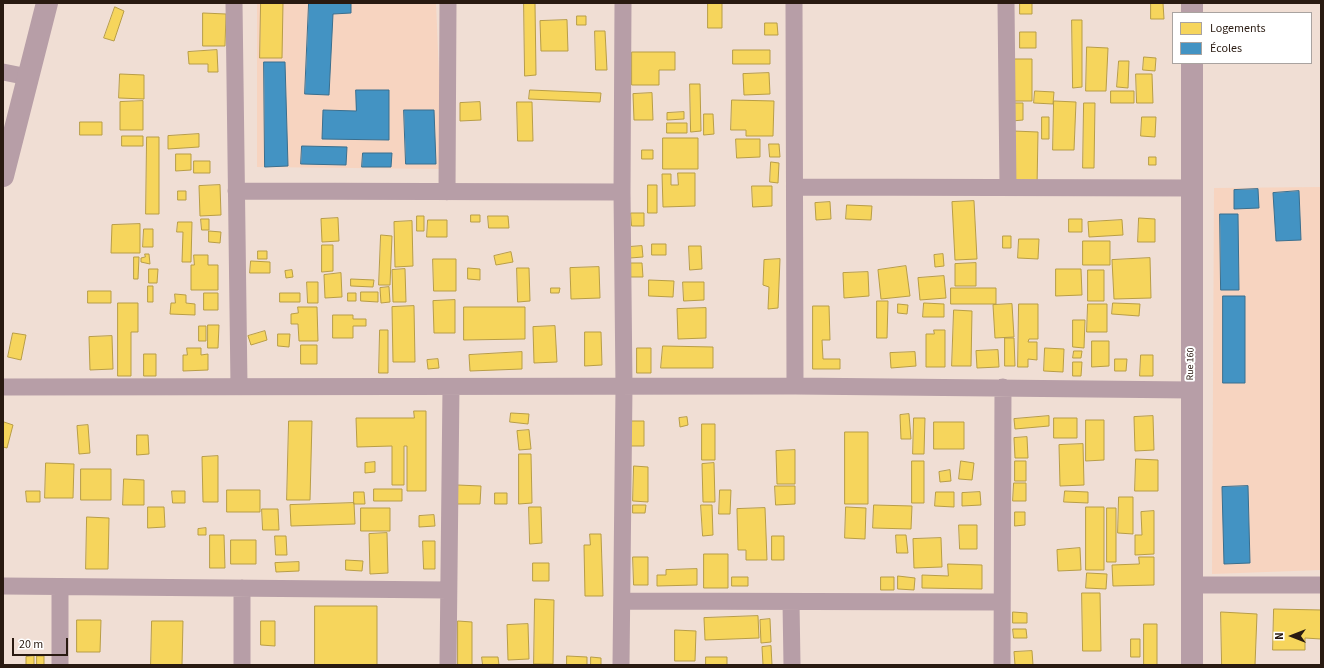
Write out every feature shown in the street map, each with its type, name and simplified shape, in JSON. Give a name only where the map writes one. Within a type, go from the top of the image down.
[{"type":"street","points":[[3,176],[47,3]]},
{"type":"street","points":[[234,3],[239,386]]},
{"type":"street","points":[[448,3],[448,192]]},
{"type":"street","points":[[621,665],[624,387],[622,192],[623,3]]},
{"type":"street","points":[[794,3],[794,386]]},
{"type":"street","points":[[1006,3],[1008,187]]},
{"type":"street","name":"Rue 160","points":[[1192,64],[1192,665]]},
{"type":"street","points":[[3,72],[28,78]]},
{"type":"street","points":[[795,187],[1193,188]]},
{"type":"street","points":[[236,191],[622,192]]},
{"type":"street","points":[[3,387],[794,386],[1191,390]]},
{"type":"street","points":[[448,665],[451,387]]},
{"type":"street","points":[[1002,665],[1001,602],[1003,387]]},
{"type":"street","points":[[1192,585],[1321,585]]},
{"type":"street","points":[[3,586],[448,590]]},
{"type":"street","points":[[60,587],[60,665]]},
{"type":"street","points":[[242,588],[242,665]]},
{"type":"street","points":[[622,601],[1001,602]]},
{"type":"street","points":[[791,602],[792,665]]},
{"type":"shaded area","points":[[257,3],[436,3],[443,169],[257,167]]},
{"type":"shaded area","points":[[1321,187],[1321,570],[1212,574],[1214,188]]},
{"type":"building: Logements","points":[[261,3],[283,3],[282,58],[260,58]]},
{"type":"building: Logements","points":[[524,3],[535,3],[536,75],[525,76]]},
{"type":"building: Logements","points":[[708,3],[722,3],[722,28],[708,28]]},
{"type":"building: Logements","points":[[1020,3],[1032,3],[1032,14],[1020,14]]},
{"type":"building: Logements","points":[[1151,3],[1163,3],[1164,19],[1151,19]]},
{"type":"building: Logements","points":[[115,7],[124,11],[114,41],[104,38]]},
{"type":"building: Logements","points":[[203,13],[226,14],[225,46],[203,46]]},
{"type":"building: Logements","points":[[577,16],[586,16],[586,25],[577,25]]},
{"type":"building: Logements","points":[[567,20],[568,51],[541,51],[540,21]]},
{"type":"building: Logements","points":[[1072,20],[1082,20],[1082,87],[1073,88]]},
{"type":"building: Logements","points":[[765,23],[777,23],[778,35],[765,35]]},
{"type":"building: Logements","points":[[595,31],[605,31],[607,70],[596,70]]},
{"type":"building: Logements","points":[[1020,32],[1036,32],[1036,48],[1020,48]]},
{"type":"building: Logements","points":[[1087,47],[1108,48],[1106,91],[1086,91]]},
{"type":"building: Logements","points":[[217,50],[218,72],[208,72],[208,64],[189,64],[188,52]]},
{"type":"building: Logements","points":[[733,50],[770,50],[770,64],[733,64]]},
{"type":"building: Logements","points":[[632,52],[675,52],[675,70],[659,70],[659,85],[632,85]]},
{"type":"building: Logements","points":[[1144,57],[1156,58],[1155,71],[1143,70]]},
{"type":"building: Logements","points":[[1014,59],[1032,59],[1032,101],[1014,101]]},
{"type":"building: Logements","points":[[1119,61],[1129,61],[1128,88],[1117,87]]},
{"type":"building: Logements","points":[[769,73],[770,94],[744,95],[743,74]]},
{"type":"building: Logements","points":[[120,74],[144,75],[144,99],[119,98]]},
{"type":"building: Logements","points":[[1136,74],[1152,74],[1153,103],[1137,103]]},
{"type":"building: Logements","points":[[690,84],[700,84],[701,131],[691,132]]},
{"type":"building: Logements","points":[[530,90],[601,93],[600,102],[529,99]]},
{"type":"building: Logements","points":[[1035,91],[1054,92],[1053,104],[1034,103]]},
{"type":"building: Logements","points":[[1111,91],[1134,91],[1134,103],[1111,103]]},
{"type":"building: Logements","points":[[652,93],[653,120],[634,120],[633,94]]},
{"type":"building: Logements","points":[[732,100],[774,101],[773,136],[746,136],[746,130],[731,130]]},
{"type":"building: Logements","points":[[143,101],[143,130],[120,130],[120,102]]},
{"type":"building: Logements","points":[[1054,101],[1076,102],[1074,150],[1053,150]]},
{"type":"building: Logements","points":[[480,102],[481,120],[460,121],[460,103]]},
{"type":"building: Logements","points":[[517,102],[532,102],[533,141],[518,141]]},
{"type":"building: Logements","points":[[1012,103],[1023,103],[1023,120],[1012,121]]},
{"type":"building: Logements","points":[[1084,103],[1095,103],[1094,168],[1083,168]]},
{"type":"building: Logements","points":[[684,112],[684,119],[667,120],[667,113]]},
{"type":"building: Logements","points":[[704,114],[713,114],[714,134],[704,135]]},
{"type":"building: Logements","points":[[1042,117],[1049,117],[1049,139],[1042,139]]},
{"type":"building: Logements","points":[[1142,117],[1156,117],[1155,137],[1141,136]]},
{"type":"building: Logements","points":[[80,122],[102,122],[102,135],[80,135]]},
{"type":"building: Logements","points":[[667,123],[687,123],[687,133],[667,133]]},
{"type":"building: Logements","points":[[1013,131],[1038,132],[1037,187],[1011,187]]},
{"type":"building: Logements","points":[[199,134],[199,147],[168,149],[168,136]]},
{"type":"building: Logements","points":[[122,136],[143,136],[143,146],[122,146]]},
{"type":"building: Logements","points":[[147,137],[159,137],[159,214],[146,214]]},
{"type":"building: Logements","points":[[663,138],[698,138],[698,169],[663,169]]},
{"type":"building: Logements","points":[[736,139],[760,139],[760,157],[737,158]]},
{"type":"building: Logements","points":[[769,144],[779,144],[780,157],[770,157]]},
{"type":"building: Logements","points":[[642,150],[653,150],[653,159],[642,159]]},
{"type":"building: Logements","points":[[176,154],[191,154],[191,170],[176,171]]},
{"type":"building: Logements","points":[[1149,157],[1156,157],[1156,165],[1149,165]]},
{"type":"building: Logements","points":[[194,161],[210,161],[210,173],[194,173]]},
{"type":"building: Logements","points":[[771,162],[779,163],[778,183],[770,182]]},
{"type":"building: Logements","points":[[678,173],[695,173],[695,206],[663,207],[662,174],[671,174],[671,185],[678,185]]},
{"type":"building: Logements","points":[[220,185],[221,215],[200,216],[199,186]]},
{"type":"building: Logements","points":[[648,185],[657,185],[657,213],[648,213]]},
{"type":"building: Logements","points":[[752,186],[772,186],[772,206],[753,207]]},
{"type":"building: Logements","points":[[178,191],[186,191],[186,200],[178,200]]},
{"type":"building: Logements","points":[[974,201],[977,259],[955,260],[952,202]]},
{"type":"building: Logements","points":[[830,202],[831,219],[816,220],[815,203]]},
{"type":"building: Logements","points":[[847,205],[872,206],[871,220],[846,219]]},
{"type":"building: Logements","points":[[631,213],[644,213],[644,226],[632,226]]},
{"type":"building: Logements","points":[[471,215],[480,215],[480,222],[471,222]]},
{"type":"building: Logements","points":[[417,216],[424,216],[424,231],[417,231]]},
{"type":"building: Logements","points":[[488,216],[508,216],[509,228],[489,228]]},
{"type":"building: Logements","points":[[338,218],[339,241],[322,242],[321,219]]},
{"type":"building: Logements","points":[[1139,218],[1155,219],[1155,242],[1138,242]]},
{"type":"building: Logements","points":[[201,219],[209,219],[209,230],[202,230]]},
{"type":"building: Logements","points":[[1069,219],[1082,219],[1082,232],[1069,232]]},
{"type":"building: Logements","points":[[428,220],[447,220],[447,237],[427,237]]},
{"type":"building: Logements","points":[[1122,220],[1123,235],[1089,237],[1088,222]]},
{"type":"building: Logements","points":[[412,221],[413,266],[395,267],[394,222]]},
{"type":"building: Logements","points":[[178,222],[192,222],[191,262],[182,262],[183,232],[177,232]]},
{"type":"building: Logements","points":[[140,224],[140,253],[111,253],[112,225]]},
{"type":"building: Logements","points":[[144,229],[153,229],[153,247],[143,247]]},
{"type":"building: Logements","points":[[209,231],[221,232],[220,243],[209,242]]},
{"type":"building: Logements","points":[[381,235],[392,236],[390,285],[379,285]]},
{"type":"building: Logements","points":[[1003,236],[1011,236],[1011,248],[1003,248]]},
{"type":"building: Logements","points":[[1019,239],[1039,239],[1038,259],[1018,258]]},
{"type":"building: Logements","points":[[1083,241],[1110,241],[1110,265],[1083,265]]},
{"type":"building: Logements","points":[[652,244],[666,244],[666,255],[652,255]]},
{"type":"building: Logements","points":[[322,245],[333,245],[333,271],[322,272]]},
{"type":"building: Logements","points":[[642,246],[643,257],[630,258],[629,247]]},
{"type":"building: Logements","points":[[689,246],[701,246],[702,269],[690,270]]},
{"type":"building: Logements","points":[[258,251],[267,251],[267,259],[258,259]]},
{"type":"building: Logements","points":[[511,252],[513,262],[496,265],[494,256]]},
{"type":"building: Logements","points":[[145,254],[149,254],[150,264],[141,262],[141,258],[145,257]]},
{"type":"building: Logements","points":[[943,254],[944,266],[935,267],[934,255]]},
{"type":"building: Logements","points":[[194,255],[208,255],[208,265],[218,265],[218,290],[191,290],[191,265],[194,265]]},
{"type":"building: Logements","points":[[134,257],[139,257],[138,279],[134,279]]},
{"type":"building: Logements","points":[[1150,258],[1151,298],[1114,299],[1112,260]]},
{"type":"building: Logements","points":[[433,259],[456,259],[456,291],[434,291]]},
{"type":"building: Logements","points":[[780,259],[778,308],[768,309],[769,287],[763,285],[764,260]]},
{"type":"building: Logements","points":[[251,261],[270,262],[270,273],[250,273]]},
{"type":"building: Logements","points":[[631,263],[642,263],[643,277],[631,277]]},
{"type":"building: Logements","points":[[976,263],[976,286],[955,286],[955,264]]},
{"type":"building: Logements","points":[[906,266],[910,296],[881,299],[878,270]]},
{"type":"building: Logements","points":[[599,267],[600,298],[571,299],[570,268]]},
{"type":"building: Logements","points":[[468,268],[480,269],[480,280],[468,279]]},
{"type":"building: Logements","points":[[517,268],[529,268],[530,301],[518,302]]},
{"type":"building: Logements","points":[[149,269],[158,269],[157,283],[149,283]]},
{"type":"building: Logements","points":[[405,269],[406,302],[393,302],[392,270]]},
{"type":"building: Logements","points":[[1056,269],[1081,269],[1082,295],[1056,296]]},
{"type":"building: Logements","points":[[292,270],[293,277],[286,278],[285,271]]},
{"type":"building: Logements","points":[[1088,270],[1104,270],[1104,301],[1088,301]]},
{"type":"building: Logements","points":[[868,272],[869,296],[844,298],[843,273]]},
{"type":"building: Logements","points":[[341,273],[342,297],[325,298],[324,275]]},
{"type":"building: Logements","points":[[944,276],[946,298],[920,300],[918,278]]},
{"type":"building: Logements","points":[[351,279],[374,280],[373,287],[351,286]]},
{"type":"building: Logements","points":[[649,280],[674,281],[673,297],[649,296]]},
{"type":"building: Logements","points":[[307,282],[318,282],[318,303],[308,303]]},
{"type":"building: Logements","points":[[683,282],[704,282],[704,300],[684,301]]},
{"type":"building: Logements","points":[[148,286],[153,286],[153,302],[148,302]]},
{"type":"building: Logements","points":[[389,287],[390,302],[381,303],[380,288]]},
{"type":"building: Logements","points":[[551,288],[560,288],[559,293],[551,293]]},
{"type":"building: Logements","points":[[951,288],[996,288],[996,304],[951,304]]},
{"type":"building: Logements","points":[[88,291],[111,291],[111,303],[88,303]]},
{"type":"building: Logements","points":[[361,292],[378,292],[378,302],[361,301]]},
{"type":"building: Logements","points":[[204,293],[218,293],[218,310],[204,310]]},
{"type":"building: Logements","points":[[280,293],[300,293],[300,302],[280,302]]},
{"type":"building: Logements","points":[[348,293],[356,293],[356,301],[348,301]]},
{"type":"building: Logements","points":[[175,294],[186,295],[186,303],[195,304],[195,315],[170,314],[171,303],[175,303]]},
{"type":"building: Logements","points":[[455,300],[455,333],[434,333],[433,301]]},
{"type":"building: Logements","points":[[877,301],[888,301],[887,338],[877,338]]},
{"type":"building: Logements","points":[[118,303],[138,303],[138,332],[131,332],[131,376],[118,376]]},
{"type":"building: Logements","points":[[924,303],[944,304],[944,317],[923,317]]},
{"type":"building: Logements","points":[[1113,303],[1140,304],[1139,316],[1112,314]]},
{"type":"building: Logements","points":[[898,304],[908,305],[907,314],[898,313]]},
{"type":"building: Logements","points":[[1012,304],[1014,337],[995,338],[993,305]]},
{"type":"building: Logements","points":[[1019,304],[1038,304],[1038,339],[1029,339],[1028,342],[1037,342],[1037,360],[1028,359],[1028,367],[1018,367]]},
{"type":"building: Logements","points":[[1088,304],[1107,304],[1107,332],[1087,332]]},
{"type":"building: Logements","points":[[414,306],[415,362],[393,362],[392,307]]},
{"type":"building: Logements","points":[[813,306],[829,306],[830,340],[822,340],[823,359],[840,359],[840,369],[813,369]]},
{"type":"building: Logements","points":[[298,307],[317,307],[318,341],[299,341],[298,324],[291,324],[291,314],[298,313]]},
{"type":"building: Logements","points":[[464,307],[525,307],[525,339],[464,340]]},
{"type":"building: Logements","points":[[706,308],[706,338],[678,339],[677,309]]},
{"type":"building: Logements","points":[[954,310],[972,311],[971,366],[952,366]]},
{"type":"building: Logements","points":[[333,315],[353,315],[353,319],[366,319],[366,326],[353,326],[353,338],[333,338]]},
{"type":"building: Logements","points":[[1073,320],[1085,320],[1084,348],[1073,347]]},
{"type":"building: Logements","points":[[208,325],[219,325],[218,348],[208,348]]},
{"type":"building: Logements","points":[[199,326],[206,326],[206,341],[199,341]]},
{"type":"building: Logements","points":[[555,326],[557,362],[534,363],[533,327]]},
{"type":"building: Logements","points":[[380,330],[388,330],[388,373],[379,373]]},
{"type":"building: Logements","points":[[934,330],[945,330],[945,367],[926,367],[926,334],[934,334]]},
{"type":"building: Logements","points":[[265,331],[267,340],[251,345],[248,336]]},
{"type":"building: Logements","points":[[585,332],[601,332],[602,365],[585,366]]},
{"type":"building: Logements","points":[[13,333],[26,335],[21,360],[8,357]]},
{"type":"building: Logements","points":[[278,334],[290,334],[289,347],[278,346]]},
{"type":"building: Logements","points":[[112,336],[113,369],[90,370],[89,337]]},
{"type":"building: Logements","points":[[1005,338],[1014,338],[1015,366],[1005,366]]},
{"type":"building: Logements","points":[[1092,341],[1109,341],[1109,366],[1092,367]]},
{"type":"building: Logements","points":[[301,345],[317,345],[317,364],[301,364]]},
{"type":"building: Logements","points":[[663,346],[713,347],[713,368],[661,368]]},
{"type":"building: Logements","points":[[187,348],[201,348],[201,355],[208,354],[208,370],[183,371],[183,355],[187,355]]},
{"type":"building: Logements","points":[[637,348],[651,348],[651,373],[637,373]]},
{"type":"building: Logements","points":[[1045,348],[1064,349],[1063,372],[1044,371]]},
{"type":"building: Logements","points":[[998,350],[999,367],[977,368],[976,351]]},
{"type":"building: Logements","points":[[1074,351],[1082,351],[1081,358],[1073,358]]},
{"type":"building: Logements","points":[[522,352],[522,369],[470,371],[469,355]]},
{"type":"building: Logements","points":[[915,352],[916,366],[891,368],[890,353]]},
{"type":"building: Logements","points":[[144,354],[156,354],[156,376],[144,376]]},
{"type":"building: Logements","points":[[1141,355],[1153,355],[1153,376],[1140,376]]},
{"type":"building: Logements","points":[[438,359],[439,368],[428,369],[427,360]]},
{"type":"building: Logements","points":[[1115,359],[1127,359],[1126,371],[1115,371]]},
{"type":"building: Logements","points":[[1073,362],[1082,362],[1081,376],[1073,376]]},
{"type":"building: Logements","points":[[414,411],[426,411],[426,491],[407,491],[407,446],[404,446],[404,485],[392,485],[392,446],[357,447],[356,418],[414,418]]},
{"type":"building: Logements","points":[[511,413],[529,414],[528,424],[510,422]]},
{"type":"building: Logements","points":[[909,414],[911,439],[901,439],[900,415]]},
{"type":"building: Logements","points":[[1049,416],[1049,426],[1015,429],[1014,419]]},
{"type":"building: Logements","points":[[1153,416],[1154,450],[1135,451],[1134,417]]},
{"type":"building: Logements","points":[[687,417],[688,425],[680,427],[679,418]]},
{"type":"building: Logements","points":[[914,418],[925,418],[924,454],[913,454]]},
{"type":"building: Logements","points":[[1054,418],[1077,418],[1077,438],[1054,438]]},
{"type":"building: Logements","points":[[1086,420],[1104,420],[1104,460],[1086,461]]},
{"type":"building: Logements","points":[[289,421],[312,421],[310,500],[287,500]]},
{"type":"building: Logements","points":[[631,421],[644,421],[644,446],[631,446]]},
{"type":"building: Logements","points":[[4,422],[13,425],[7,448],[3,447]]},
{"type":"building: Logements","points":[[934,422],[964,422],[964,449],[934,449]]},
{"type":"building: Logements","points":[[702,424],[715,424],[715,460],[702,460]]},
{"type":"building: Logements","points":[[88,425],[90,453],[79,454],[77,426]]},
{"type":"building: Logements","points":[[529,430],[531,449],[519,450],[517,431]]},
{"type":"building: Logements","points":[[845,432],[868,432],[868,504],[845,504]]},
{"type":"building: Logements","points":[[137,435],[148,435],[149,454],[137,455]]},
{"type":"building: Logements","points":[[1027,437],[1028,458],[1015,458],[1014,438]]},
{"type":"building: Logements","points":[[1083,444],[1084,485],[1060,486],[1059,445]]},
{"type":"building: Logements","points":[[795,450],[795,484],[777,484],[776,451]]},
{"type":"building: Logements","points":[[519,454],[531,454],[532,503],[519,504]]},
{"type":"building: Logements","points":[[218,456],[218,502],[203,502],[202,457]]},
{"type":"building: Logements","points":[[1136,459],[1158,460],[1158,491],[1135,491]]},
{"type":"building: Logements","points":[[912,461],[924,461],[924,503],[912,503]]},
{"type":"building: Logements","points":[[961,461],[974,463],[972,480],[959,479]]},
{"type":"building: Logements","points":[[1015,461],[1026,461],[1026,481],[1015,481]]},
{"type":"building: Logements","points":[[375,462],[375,472],[365,473],[365,463]]},
{"type":"building: Logements","points":[[46,463],[74,464],[73,498],[45,498]]},
{"type":"building: Logements","points":[[714,463],[715,502],[703,502],[702,464]]},
{"type":"building: Logements","points":[[634,466],[648,467],[648,502],[633,501]]},
{"type":"building: Logements","points":[[81,469],[111,469],[111,500],[81,500]]},
{"type":"building: Logements","points":[[950,470],[951,481],[940,482],[939,472]]},
{"type":"building: Logements","points":[[124,479],[144,480],[144,505],[123,505]]},
{"type":"building: Logements","points":[[1014,483],[1026,483],[1026,501],[1013,501]]},
{"type":"building: Logements","points":[[457,485],[481,486],[480,504],[456,504]]},
{"type":"building: Logements","points":[[775,486],[795,486],[795,504],[776,505]]},
{"type":"building: Logements","points":[[374,489],[402,489],[402,501],[374,501]]},
{"type":"building: Logements","points":[[227,490],[260,490],[260,512],[227,512]]},
{"type":"building: Logements","points":[[720,490],[731,490],[730,514],[719,514]]},
{"type":"building: Logements","points":[[26,491],[40,491],[40,502],[27,502]]},
{"type":"building: Logements","points":[[172,491],[185,491],[185,503],[173,503]]},
{"type":"building: Logements","points":[[1065,491],[1088,492],[1088,503],[1064,502]]},
{"type":"building: Logements","points":[[354,492],[364,492],[365,504],[354,504]]},
{"type":"building: Logements","points":[[936,492],[954,492],[954,507],[935,506]]},
{"type":"building: Logements","points":[[980,492],[981,505],[962,506],[962,493]]},
{"type":"building: Logements","points":[[495,493],[507,493],[507,504],[495,504]]},
{"type":"building: Logements","points":[[1119,497],[1133,497],[1133,534],[1118,533]]},
{"type":"building: Logements","points":[[354,503],[355,524],[291,526],[290,505]]},
{"type":"building: Logements","points":[[633,505],[646,505],[645,513],[633,513]]},
{"type":"building: Logements","points":[[701,505],[712,505],[713,535],[703,536]]},
{"type":"building: Logements","points":[[874,505],[912,506],[911,529],[873,528]]},
{"type":"building: Logements","points":[[148,507],[164,507],[165,527],[148,528]]},
{"type":"building: Logements","points":[[529,507],[541,507],[542,543],[530,544]]},
{"type":"building: Logements","points":[[846,507],[866,508],[865,539],[845,538]]},
{"type":"building: Logements","points":[[1086,507],[1104,507],[1104,570],[1086,570]]},
{"type":"building: Logements","points":[[361,508],[390,508],[390,531],[361,531]]},
{"type":"building: Logements","points":[[765,508],[767,560],[746,560],[746,550],[738,550],[737,509]]},
{"type":"building: Logements","points":[[1107,508],[1116,508],[1116,562],[1107,562]]},
{"type":"building: Logements","points":[[262,509],[278,509],[279,530],[263,530]]},
{"type":"building: Logements","points":[[1154,511],[1154,554],[1135,555],[1135,535],[1142,535],[1141,512]]},
{"type":"building: Logements","points":[[1015,512],[1025,512],[1025,525],[1015,526]]},
{"type":"building: Logements","points":[[434,515],[435,526],[419,527],[419,516]]},
{"type":"building: Logements","points":[[87,517],[109,518],[108,569],[86,569]]},
{"type":"building: Logements","points":[[959,525],[977,525],[977,549],[960,549]]},
{"type":"building: Logements","points":[[206,528],[206,535],[198,535],[198,529]]},
{"type":"building: Logements","points":[[387,533],[388,573],[370,574],[369,534]]},
{"type":"building: Logements","points":[[590,534],[601,534],[603,596],[585,596],[584,545],[590,545]]},
{"type":"building: Logements","points":[[210,535],[224,535],[225,568],[210,568]]},
{"type":"building: Logements","points":[[896,535],[906,535],[908,553],[897,553]]},
{"type":"building: Logements","points":[[275,536],[286,536],[287,555],[276,555]]},
{"type":"building: Logements","points":[[772,536],[784,536],[784,560],[772,560]]},
{"type":"building: Logements","points":[[941,538],[942,567],[914,568],[913,539]]},
{"type":"building: Logements","points":[[231,540],[256,540],[256,564],[231,564]]},
{"type":"building: Logements","points":[[423,541],[435,541],[435,569],[424,569]]},
{"type":"building: Logements","points":[[1080,548],[1081,570],[1058,571],[1057,550]]},
{"type":"building: Logements","points":[[704,554],[728,554],[728,588],[704,588]]},
{"type":"building: Logements","points":[[633,557],[648,557],[648,585],[634,585]]},
{"type":"building: Logements","points":[[1139,557],[1154,557],[1154,585],[1113,586],[1112,565],[1139,564]]},
{"type":"building: Logements","points":[[346,560],[363,561],[362,571],[346,570]]},
{"type":"building: Logements","points":[[299,562],[299,571],[276,572],[275,563]]},
{"type":"building: Logements","points":[[533,563],[549,563],[549,581],[533,581]]},
{"type":"building: Logements","points":[[948,564],[982,565],[982,589],[922,588],[922,575],[948,576]]},
{"type":"building: Logements","points":[[697,569],[697,585],[657,586],[657,575],[666,575],[666,570]]},
{"type":"building: Logements","points":[[1087,573],[1107,574],[1106,589],[1086,588]]},
{"type":"building: Logements","points":[[898,576],[915,578],[914,590],[898,589]]},
{"type":"building: Logements","points":[[732,577],[748,577],[748,586],[732,586]]},
{"type":"building: Logements","points":[[881,577],[894,577],[894,590],[881,590]]},
{"type":"building: Logements","points":[[1082,593],[1100,593],[1101,651],[1083,651]]},
{"type":"building: Logements","points":[[535,599],[554,600],[553,664],[534,664]]},
{"type":"building: Logements","points":[[315,606],[377,606],[377,665],[315,665]]},
{"type":"building: Logements","points":[[1274,609],[1321,610],[1321,639],[1305,638],[1305,650],[1273,650]]},
{"type":"building: Logements","points":[[1013,612],[1027,613],[1027,623],[1013,623]]},
{"type":"building: Logements","points":[[1221,612],[1257,614],[1255,665],[1222,665]]},
{"type":"building: Logements","points":[[758,616],[759,638],[705,640],[704,618]]},
{"type":"building: Logements","points":[[770,619],[771,642],[761,643],[760,620]]},
{"type":"building: Logements","points":[[77,620],[101,620],[100,652],[77,652]]},
{"type":"building: Logements","points":[[152,621],[183,621],[182,665],[151,665]]},
{"type":"building: Logements","points":[[261,621],[275,621],[275,646],[261,645]]},
{"type":"building: Logements","points":[[458,621],[472,622],[472,665],[458,665]]},
{"type":"building: Logements","points":[[528,624],[529,659],[508,660],[507,625]]},
{"type":"building: Logements","points":[[1144,624],[1157,624],[1157,665],[1144,665]]},
{"type":"building: Logements","points":[[1013,629],[1026,629],[1027,638],[1014,638]]},
{"type":"building: Logements","points":[[675,630],[696,631],[695,661],[675,661]]},
{"type":"building: Logements","points":[[1131,639],[1140,639],[1140,657],[1131,657]]},
{"type":"building: Logements","points":[[771,646],[772,665],[763,665],[762,647]]},
{"type":"building: Logements","points":[[1032,651],[1033,665],[1015,665],[1014,652]]},
{"type":"building: Logements","points":[[34,656],[34,665],[26,665],[26,657]]},
{"type":"building: Logements","points":[[37,656],[44,656],[44,665],[37,665]]},
{"type":"building: Logements","points":[[567,656],[587,657],[587,665],[567,665]]},
{"type":"building: Logements","points":[[482,657],[498,657],[499,665],[483,665]]},
{"type":"building: Logements","points":[[591,657],[601,658],[601,665],[591,665]]},
{"type":"building: Logements","points":[[706,657],[727,657],[727,665],[706,665]]},
{"type":"building: Écoles","points":[[309,3],[351,3],[351,13],[333,14],[329,95],[305,94]]},
{"type":"building: Écoles","points":[[264,62],[285,62],[288,166],[265,167]]},
{"type":"building: Écoles","points":[[356,90],[389,90],[389,140],[322,139],[323,110],[356,111]]},
{"type":"building: Écoles","points":[[404,110],[434,110],[436,164],[406,164]]},
{"type":"building: Écoles","points":[[302,146],[347,147],[346,165],[301,164]]},
{"type":"building: Écoles","points":[[363,153],[392,153],[391,167],[362,167]]},
{"type":"building: Écoles","points":[[1258,189],[1259,208],[1234,209],[1234,190]]},
{"type":"building: Écoles","points":[[1299,191],[1301,240],[1276,241],[1273,193]]},
{"type":"building: Écoles","points":[[1220,214],[1238,214],[1239,290],[1221,290]]},
{"type":"building: Écoles","points":[[1223,296],[1245,296],[1245,383],[1223,383]]},
{"type":"building: Écoles","points":[[1248,486],[1250,563],[1224,564],[1222,487]]}]
